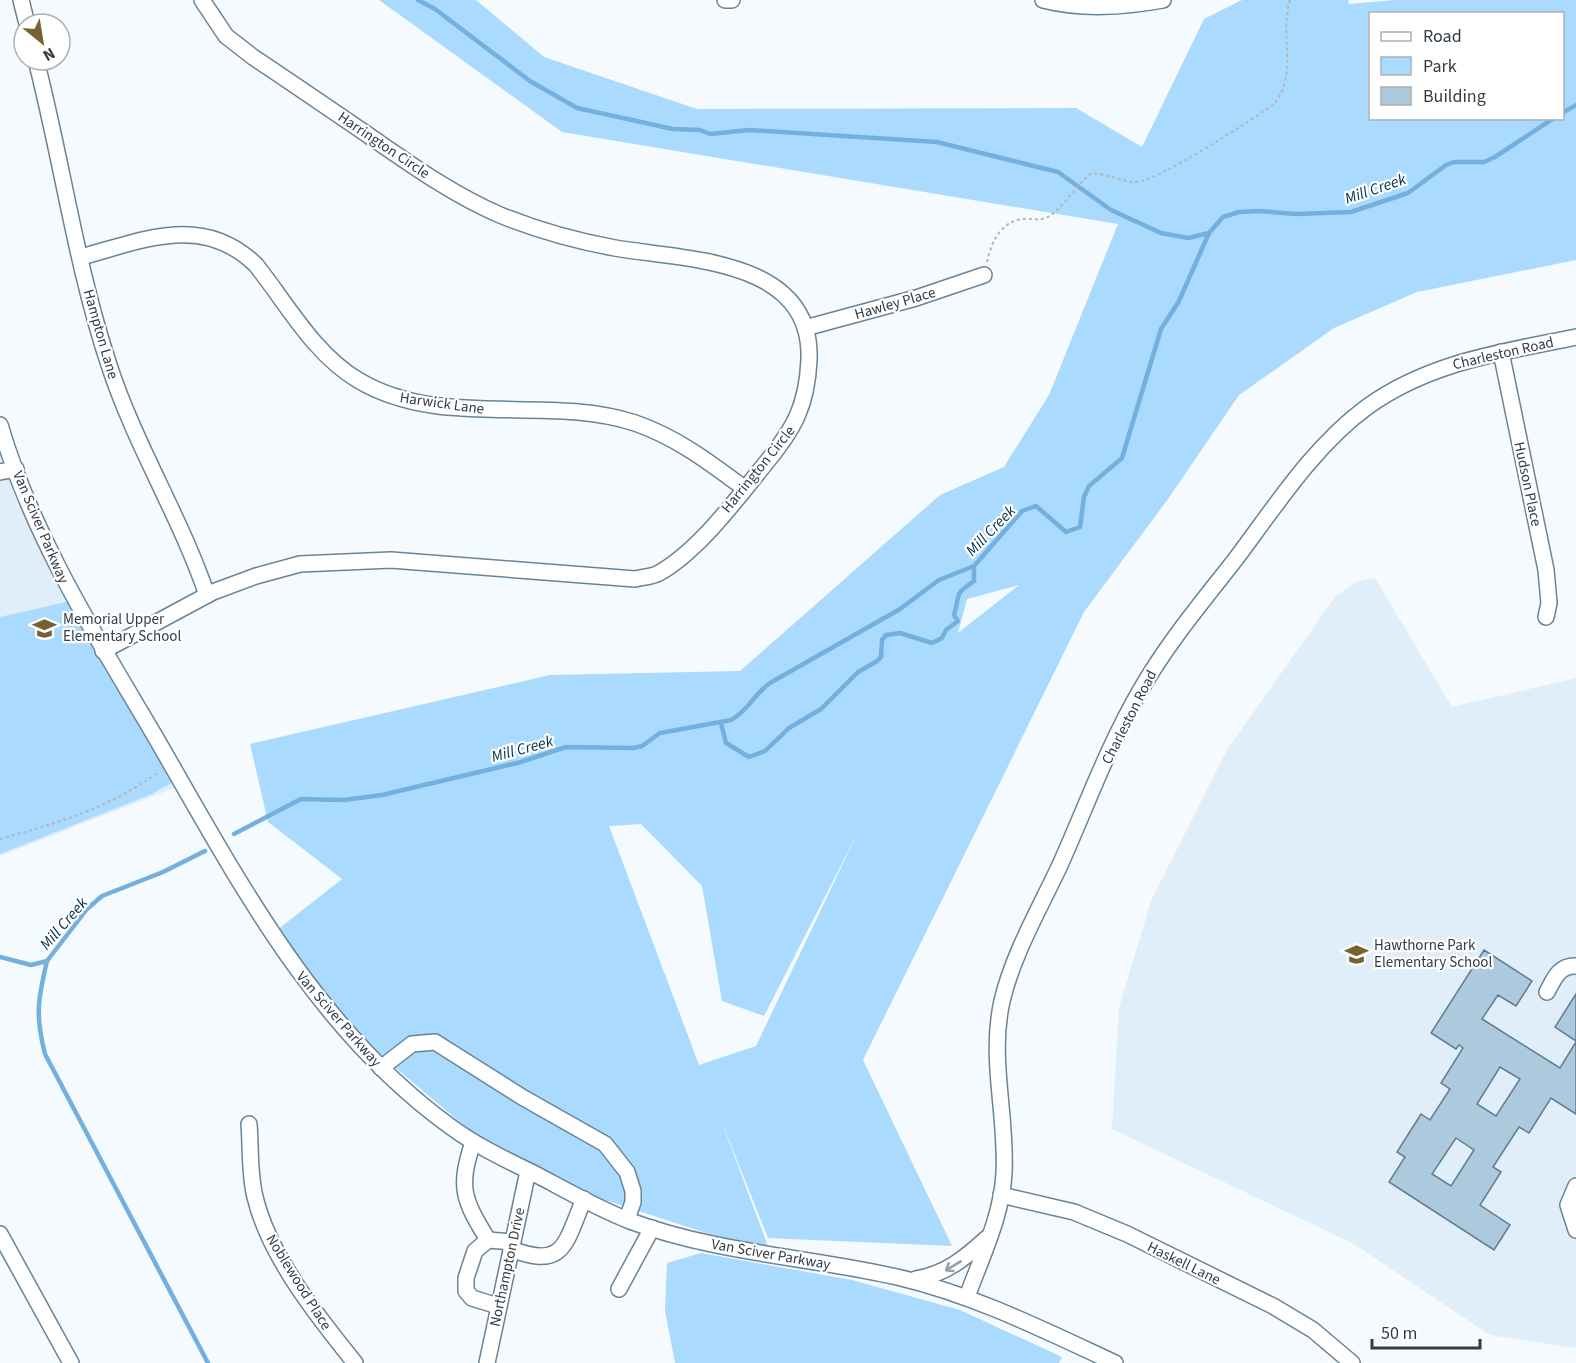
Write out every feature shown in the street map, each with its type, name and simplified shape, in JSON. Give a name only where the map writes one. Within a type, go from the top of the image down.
[{"type":"street","name":"Harrington Circle","points":[[103,651],[207,595],[278,569],[346,560],[415,561],[635,579],[656,575],[697,542],[791,430],[800,413],[808,375],[809,341],[794,307],[779,292],[747,272],[707,260],[615,248],[567,237],[513,220],[460,194],[240,48],[226,36],[202,0]]},
{"type":"street","points":[[725,0],[732,0]]},
{"type":"street","points":[[1043,0],[1086,6],[1132,5],[1161,0]]},
{"type":"street","name":"Hampton Lane","points":[[39,72],[96,320],[116,388],[140,445],[183,531],[207,595]]},
{"type":"street","name":"Harwick Lane","points":[[81,257],[161,237],[196,235],[213,237],[243,253],[324,352],[340,368],[376,390],[413,402],[572,413],[634,423],[685,447],[744,488]]},
{"type":"street","name":"Hawley Place","points":[[805,328],[916,298],[984,275]]},
{"type":"street","name":"Charleston Road","points":[[967,1297],[1002,1195],[1004,1121],[996,1055],[1002,1001],[1023,947],[1139,693],[1186,622],[1254,532],[1347,424],[1390,393],[1439,368],[1501,352],[1576,337]]},
{"type":"street","name":"Hudson Place","points":[[1501,352],[1546,570],[1549,603],[1546,617]]},
{"type":"street","name":"Van Sciver Parkway","points":[[0,425],[58,572],[170,764],[294,967],[318,999],[381,1068],[421,1104],[473,1142],[627,1219],[714,1244],[910,1280],[967,1297],[1114,1363]]},
{"type":"street","points":[[0,472],[16,469]]},
{"type":"street","points":[[1547,992],[1559,972],[1567,966],[1576,966]]},
{"type":"street","points":[[381,1068],[412,1044],[435,1042],[522,1097],[605,1144],[627,1172],[633,1191],[633,1202],[627,1219]]},
{"type":"street","name":"Noblewood Place","points":[[249,1124],[252,1183],[267,1233],[320,1317],[355,1363]]},
{"type":"street","points":[[473,1142],[464,1170],[463,1189],[472,1214],[488,1240],[545,1258],[556,1254],[565,1243],[584,1199]]},
{"type":"street","name":"Northampton Drive","points":[[487,1363],[528,1170]]},
{"type":"street","points":[[1576,1186],[1568,1205],[1576,1230]]},
{"type":"street","name":"Haskell Lane","points":[[1002,1195],[1074,1212],[1127,1234],[1273,1306],[1313,1330],[1352,1363]]},
{"type":"street","points":[[618,1289],[652,1228]]},
{"type":"street","points":[[0,1234],[71,1363]]},
{"type":"street","points":[[910,1280],[936,1276],[964,1259],[988,1236]]},
{"type":"street","points":[[488,1240],[475,1251],[466,1278],[466,1290],[472,1298],[498,1306]]},
{"type":"path","points":[[984,275],[990,247],[1000,231],[1011,222],[1025,219],[1041,220],[1050,216],[1075,191],[1084,178],[1097,173],[1113,180],[1138,183],[1162,172],[1274,104],[1284,92],[1288,70],[1287,11],[1290,0]]},
{"type":"path","points":[[0,839],[83,815],[133,791],[170,764]]},
{"type":"shaded area","name":"Memorial Upper Elementary School","points":[[0,422],[29,506],[182,785],[0,856]]},
{"type":"shaded area","name":"Hawthorne Park Elementary School","points":[[1375,578],[1452,707],[1576,678],[1576,1348],[1490,1335],[1354,1244],[1112,1129],[1119,1008],[1151,901],[1227,750],[1335,597],[1355,582]]},
{"type":"green space","points":[[379,0],[476,0],[544,57],[697,109],[1076,108],[1142,147],[1204,19],[1242,0],[1348,0],[1349,4],[1395,0],[1576,0],[1576,260],[1417,292],[1334,328],[1239,395],[1168,499],[1084,612],[863,1060],[952,1246],[768,1238],[719,1115],[771,1254],[519,1172],[319,1003],[272,934],[342,879],[268,822],[250,744],[550,675],[740,671],[940,495],[1004,467],[1049,395],[1118,224],[562,132]],"holes":[[[1019,585],[958,633],[967,599]],[[641,824],[702,886],[722,1001],[764,1016],[858,832],[756,1046],[699,1065],[609,826]]]},
{"type":"green space","name":"Memorial Upper Elementary School","points":[[75,600],[180,778],[152,794],[0,854],[0,617]]},
{"type":"green space","points":[[701,1253],[852,1280],[960,1310],[1062,1357],[1059,1363],[675,1363],[665,1311],[667,1263]]},
{"type":"building","points":[[1484,950],[1532,981],[1516,1006],[1498,995],[1482,1019],[1560,1068],[1576,1042],[1576,1114],[1551,1098],[1529,1133],[1519,1127],[1493,1167],[1501,1172],[1480,1205],[1510,1225],[1494,1250],[1389,1182],[1405,1157],[1397,1152],[1421,1114],[1430,1120],[1450,1089],[1441,1083],[1463,1048],[1459,1045],[1456,1049],[1431,1033]],"holes":[[[1500,1067],[1520,1079],[1496,1116],[1477,1104]],[[1456,1138],[1474,1150],[1451,1186],[1432,1174]]]},
{"type":"building","points":[[1576,994],[1576,1041],[1555,1027]]},
{"type":"waterway","points":[[418,0],[435,9],[530,81],[577,108],[673,129],[700,130],[710,134],[749,130],[937,142],[1058,172],[1111,210],[1161,233],[1188,238],[1209,233]]},
{"type":"waterway","name":"Mill Creek","points":[[1564,112],[1576,105]]},
{"type":"waterway","name":"Mill Creek","points":[[234,834],[301,799],[344,800],[382,795],[521,762],[566,747],[634,748],[642,746],[660,733],[731,720],[770,683],[900,609],[939,580],[974,566],[1022,511],[1036,506],[1066,532],[1080,527],[1084,497],[1089,486],[1122,458],[1161,329],[1179,301],[1209,233],[1223,217],[1239,212],[1259,211],[1296,214],[1351,212],[1408,193],[1446,165],[1454,162],[1484,162],[1495,157],[1551,120]]},
{"type":"waterway","points":[[721,723],[726,743],[749,757],[765,751],[789,728],[821,709],[858,672],[877,661],[881,657],[882,640],[886,635],[900,633],[932,643],[942,638],[946,630],[958,621],[954,615],[958,598],[960,592],[974,581],[974,566]]},
{"type":"waterway","name":"Mill Creek","points":[[0,957],[31,965],[47,961],[87,909],[102,896],[163,872],[205,851]]},
{"type":"waterway","points":[[47,961],[39,1007],[45,1054],[208,1363]]},
{"type":"place","name":"Memorial Upper Elementary School","points":[[45,628]]},
{"type":"place","name":"Hawthorne Park Elementary School","points":[[1356,954]]}]
